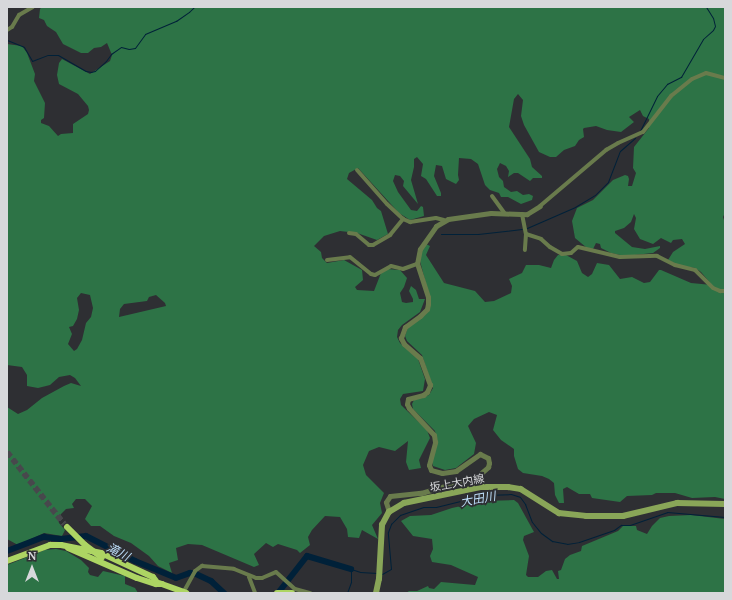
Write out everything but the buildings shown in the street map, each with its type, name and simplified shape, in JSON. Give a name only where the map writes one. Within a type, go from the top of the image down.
[{"type":"highway","points":[[65,526],[85,545],[102,558],[184,593]]},
{"type":"highway","points":[[7,561],[50,545],[81,548],[101,553],[152,576],[156,581]]},
{"type":"highway","points":[[57,546],[71,549],[137,578],[156,584],[162,584]]},
{"type":"highway","points":[[276,593],[292,593]]},
{"type":"main road","name":"坂上大内線","points":[[389,512],[404,503],[481,487],[508,487],[521,489],[559,513],[586,516],[624,516],[677,503],[725,504]]},
{"type":"main road","points":[[376,593],[380,567],[381,528],[384,518],[389,512]]},
{"type":"street","points":[[7,30],[12,27],[17,16],[33,7]]},
{"type":"street","points":[[357,170],[387,204],[404,219],[410,222],[436,218],[444,220],[491,213],[530,213],[606,150],[643,132],[651,124],[666,101],[692,79],[706,72],[725,78]]},
{"type":"street","points":[[492,196],[505,214]]},
{"type":"street","points":[[522,214],[526,234],[525,250]]},
{"type":"street","points":[[349,233],[356,234],[369,245],[373,245],[390,235],[404,219]]},
{"type":"street","points":[[389,512],[386,502],[390,496],[421,494],[469,479],[480,474],[488,467],[489,463],[488,458],[480,454],[456,471],[438,472],[430,468],[429,465],[435,442],[434,435],[409,408],[407,402],[408,399],[423,395],[427,392],[430,384],[420,358],[404,344],[401,338],[405,327],[427,309],[428,297],[417,264],[420,249],[436,226],[444,220]]},
{"type":"street","points":[[526,234],[541,239],[550,247],[562,254],[568,254],[578,247],[620,257],[657,256],[675,265],[695,270],[713,288],[720,292],[725,291]]},
{"type":"street","points":[[327,260],[350,257],[375,275],[391,266],[403,269],[417,264]]},
{"type":"street","points":[[184,593],[195,571],[202,566],[234,569],[249,577],[262,578],[276,572],[295,589],[310,593]]},
{"type":"street","points":[[249,577],[255,593]]},
{"type":"green space","points":[[42,7],[725,7],[725,213],[723,217],[725,223],[725,499],[715,497],[692,498],[675,493],[656,493],[652,495],[627,496],[620,502],[592,498],[590,494],[579,494],[567,487],[563,489],[564,503],[559,503],[555,495],[554,483],[542,476],[523,473],[518,469],[514,456],[514,449],[501,440],[493,430],[497,415],[489,412],[474,419],[468,426],[476,443],[474,454],[456,468],[445,470],[433,466],[432,461],[436,437],[435,431],[413,409],[412,404],[414,400],[429,395],[433,388],[422,355],[407,341],[405,336],[408,327],[429,310],[431,303],[420,261],[422,250],[426,244],[430,246],[426,255],[444,283],[475,291],[485,302],[494,301],[511,293],[512,286],[509,279],[522,273],[526,265],[539,265],[551,268],[558,255],[566,255],[577,261],[582,273],[588,277],[592,274],[597,263],[609,265],[620,279],[632,277],[644,283],[650,282],[659,270],[661,270],[691,283],[712,285],[701,272],[695,268],[680,266],[668,260],[673,252],[685,244],[682,239],[673,240],[671,243],[661,238],[653,244],[640,239],[634,229],[636,218],[634,214],[631,222],[624,228],[615,231],[615,233],[632,247],[645,249],[660,246],[660,248],[653,253],[625,256],[611,253],[601,248],[600,244],[596,243],[593,249],[587,248],[575,238],[572,221],[577,208],[593,200],[613,180],[625,175],[628,176],[629,179],[628,186],[632,186],[636,173],[633,168],[634,147],[649,128],[649,119],[643,116],[640,110],[629,117],[634,122],[621,132],[607,130],[596,126],[584,128],[584,137],[579,140],[575,146],[564,150],[556,157],[550,157],[539,152],[524,125],[521,116],[523,100],[518,94],[514,99],[509,127],[530,159],[532,167],[542,176],[542,178],[533,178],[530,181],[518,173],[514,173],[508,177],[509,171],[506,166],[500,163],[497,169],[499,177],[503,181],[504,187],[511,192],[517,191],[523,195],[529,194],[533,196],[532,200],[521,204],[508,197],[501,197],[499,193],[490,190],[485,185],[478,164],[471,159],[459,158],[459,180],[456,184],[446,179],[442,166],[436,165],[434,176],[441,193],[441,196],[437,196],[426,179],[421,176],[423,164],[417,157],[414,159],[411,180],[418,204],[403,186],[404,181],[400,176],[395,175],[393,181],[398,192],[411,210],[417,211],[421,206],[423,207],[424,216],[410,220],[399,213],[358,168],[349,173],[347,179],[372,200],[381,211],[388,234],[377,240],[357,233],[340,231],[324,236],[314,246],[321,252],[322,258],[327,263],[344,260],[362,270],[363,280],[355,287],[357,290],[374,291],[381,273],[387,269],[400,270],[407,278],[400,293],[402,302],[413,302],[409,291],[411,286],[416,290],[419,299],[425,299],[420,312],[402,325],[398,330],[397,337],[400,343],[418,359],[425,379],[423,391],[403,394],[400,399],[401,405],[427,430],[430,438],[419,460],[421,468],[409,470],[406,462],[408,441],[395,451],[379,447],[369,451],[363,465],[366,475],[384,493],[380,503],[382,513],[372,525],[378,539],[362,530],[359,538],[348,537],[347,529],[340,517],[325,516],[312,530],[308,537],[310,545],[300,553],[297,550],[278,544],[273,547],[266,543],[254,554],[259,565],[254,567],[202,545],[188,544],[176,548],[178,560],[169,563],[172,573],[158,566],[149,556],[131,543],[114,536],[100,526],[91,526],[85,519],[92,506],[85,499],[76,499],[72,504],[74,508],[66,509],[58,519],[59,523],[65,530],[62,536],[44,533],[18,545],[7,539],[7,407],[18,414],[27,410],[42,398],[64,386],[71,383],[81,386],[75,378],[70,375],[59,377],[50,385],[38,388],[27,386],[27,375],[22,367],[7,365],[7,44],[22,46],[27,53],[35,74],[34,81],[45,103],[44,118],[41,120],[41,123],[49,126],[58,136],[61,134],[73,133],[73,124],[88,114],[89,110],[88,106],[78,94],[59,84],[57,75],[59,63],[62,59],[90,74],[110,61],[112,55],[107,43],[101,47],[94,48],[88,53],[81,53],[63,44],[56,32],[47,26],[44,20],[39,18],[40,9]],"holes":[[[81,293],[90,295],[93,308],[91,317],[86,323],[82,340],[77,349],[74,351],[68,344],[72,334],[69,327],[73,326],[77,319],[79,310],[77,298]],[[156,295],[165,303],[166,306],[119,317],[120,309],[124,304],[147,301],[149,297]]]},
{"type":"green space","points":[[514,500],[518,503],[534,532],[524,536],[523,540],[529,556],[526,575],[528,577],[538,577],[546,571],[552,570],[557,579],[559,579],[558,571],[561,570],[565,559],[570,555],[581,551],[582,546],[618,531],[623,526],[636,526],[637,530],[647,534],[660,518],[669,516],[691,515],[725,519],[725,593],[406,593],[409,591],[417,591],[428,586],[429,588],[434,589],[441,582],[475,585],[478,577],[451,565],[432,562],[430,556],[433,549],[432,539],[413,536],[401,521],[410,516],[431,515],[452,508],[484,501]]},
{"type":"green space","points":[[56,549],[66,551],[81,560],[89,568],[88,572],[90,575],[98,577],[103,571],[125,576],[125,584],[135,588],[138,593],[7,593],[7,565],[45,550]]},
{"type":"waterway","points":[[7,40],[24,47],[32,61],[48,55],[58,55],[86,71],[91,72],[95,71],[111,54],[121,47],[129,49],[135,48],[145,34],[176,21],[194,7]]},
{"type":"waterway","points":[[640,131],[657,96],[667,84],[681,77],[703,39],[713,30],[715,26],[713,18],[706,7]]},
{"type":"waterway","points":[[527,228],[575,207],[595,195],[608,182],[620,151],[635,138]]},
{"type":"waterway","points":[[441,234],[478,234],[522,229]]},
{"type":"waterway","name":"大田川","points":[[382,574],[391,569],[388,532],[391,524],[400,515],[423,507],[436,507],[485,495],[511,494],[520,497],[525,504],[532,522],[541,533],[552,541],[567,544],[579,542],[614,530],[621,525],[630,525],[667,512],[725,517]]},
{"type":"waterway","name":"滝川","points":[[7,551],[44,537],[61,539],[86,536],[135,561],[176,578],[190,573],[196,574],[211,581],[224,593]]},
{"type":"waterway","name":"滝川","points":[[278,593],[307,556],[351,569]]},
{"type":"waterway","name":"滝川","points":[[347,593],[351,582],[351,569],[360,572],[377,573]]},
{"type":"tunnel","points":[[7,452],[64,524]]}]
